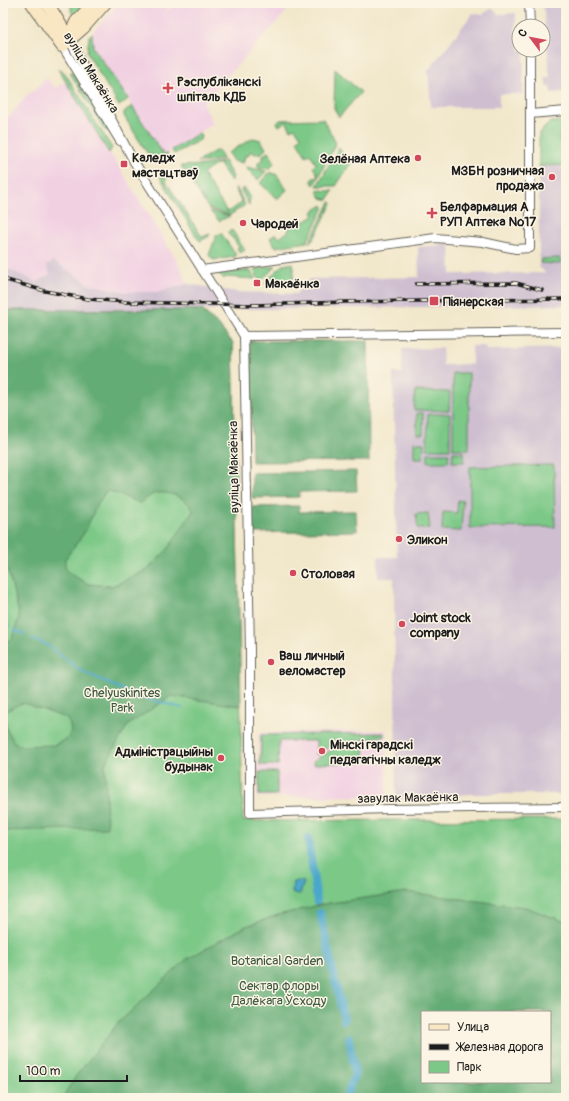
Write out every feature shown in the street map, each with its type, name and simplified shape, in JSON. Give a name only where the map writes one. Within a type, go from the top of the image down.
[{"type":"street","name":"вуліца Макаёнка","points":[[32,3],[65,43]]},
{"type":"street","name":"вуліца Макаёнка","points":[[47,3],[65,43],[130,154],[244,336],[250,651],[250,813]]},
{"type":"street","points":[[65,43],[76,22],[94,3]]},
{"type":"street","points":[[65,43],[83,28],[105,3]]},
{"type":"street","points":[[529,3],[530,18]]},
{"type":"street","points":[[202,270],[435,238],[483,242],[516,249],[530,248],[530,58]]},
{"type":"street","points":[[530,114],[566,111]]},
{"type":"street","points":[[244,336],[566,332]]},
{"type":"street","name":"завулак Макаёнка","points":[[250,813],[389,809],[566,807]]},
{"type":"shaded area","name":"Рэспубліканскі шпіталь КДБ","points":[[119,3],[162,3],[169,10],[175,3],[294,3],[203,103],[213,124],[164,155],[93,47],[92,33]]},
{"type":"shaded area","points":[[543,3],[566,3],[566,92],[551,93],[550,87],[547,87],[545,78],[550,78],[548,58],[551,58],[551,18],[544,18]]},
{"type":"shaded area","points":[[492,8],[498,14],[516,13],[516,18],[511,18],[511,58],[524,58],[523,94],[499,94],[499,107],[431,107],[428,71],[473,13],[482,15]]},
{"type":"shaded area","points":[[47,78],[55,88],[66,81],[180,266],[187,284],[159,292],[125,292],[89,284],[54,261],[50,274],[37,282],[3,267],[3,123],[26,97]]},
{"type":"shaded area","points":[[566,121],[566,305],[202,310],[3,310],[3,267],[37,282],[50,274],[47,265],[54,261],[89,284],[125,292],[158,292],[187,284],[237,292],[296,294],[309,279],[419,277],[418,247],[450,244],[451,274],[546,273],[539,267],[539,133],[551,122]]},
{"type":"shaded area","points":[[472,346],[485,346],[486,350],[566,348],[566,794],[471,794],[396,800],[394,578],[378,578],[378,557],[397,557],[393,373],[402,373],[402,349],[442,348],[443,365],[472,364]]},
{"type":"shaded area","name":"Мінскі гарадскі педагагічны каледж","points":[[386,730],[387,796],[257,797],[259,733]]},
{"type":"green space","points":[[71,3],[81,3],[81,8],[74,15],[71,12]]},
{"type":"green space","points":[[92,33],[93,47],[128,99],[119,106],[87,53],[89,37]]},
{"type":"green space","points":[[58,69],[65,73],[112,148],[109,153]]},
{"type":"green space","points":[[335,69],[361,92],[339,117],[334,108]]},
{"type":"green space","points":[[72,71],[110,131],[105,130],[70,73]]},
{"type":"green space","points":[[132,106],[164,155],[167,153],[168,159],[165,160],[147,153],[124,116],[124,112]]},
{"type":"green space","points":[[323,119],[336,143],[314,185],[311,180],[318,175],[313,167],[316,164],[310,154],[306,156],[297,141],[301,137],[295,128],[291,130],[286,121],[279,126],[277,123],[280,120]]},
{"type":"green space","points":[[566,121],[566,134],[559,135],[560,141],[566,140],[566,152],[562,152],[562,157],[566,158],[566,165],[539,166],[539,133],[551,122]]},
{"type":"green space","points":[[199,133],[201,137],[200,140],[174,154],[172,150]]},
{"type":"green space","points":[[253,138],[261,140],[266,149],[262,153],[255,154],[251,151],[248,156],[245,156],[243,163],[233,161],[228,153]]},
{"type":"green space","points":[[339,147],[344,157],[349,156],[353,160],[336,186],[317,186]]},
{"type":"green space","points":[[215,151],[219,151],[223,159],[208,162],[197,162]]},
{"type":"green space","points":[[268,152],[275,162],[269,169],[258,167],[258,162],[263,160],[263,155]]},
{"type":"green space","points":[[224,161],[233,177],[231,181],[219,163],[203,173],[227,212],[242,203],[235,189],[236,187],[245,205],[230,215],[209,209],[181,166],[206,165]]},
{"type":"green space","points":[[245,167],[266,171],[258,180]]},
{"type":"green space","points":[[270,172],[277,175],[287,190],[277,199],[260,183]]},
{"type":"green space","points":[[168,173],[171,175],[165,180],[202,237],[210,234],[208,237],[200,241],[198,239],[160,177]]},
{"type":"green space","points":[[244,188],[250,198],[249,205],[241,190]]},
{"type":"green space","points":[[317,190],[333,191],[328,200],[321,198]]},
{"type":"green space","points":[[330,202],[332,203],[315,237],[309,243]]},
{"type":"green space","points":[[323,205],[324,207],[307,242],[276,247],[270,238],[276,234],[279,238],[289,231],[288,228],[302,219],[304,222],[314,216],[312,212]]},
{"type":"green space","points":[[210,211],[230,216],[219,221]]},
{"type":"green space","points":[[232,230],[245,250],[240,253],[237,248],[239,247],[227,233]]},
{"type":"green space","points":[[221,233],[236,255],[235,257],[213,260],[209,255],[216,236]]},
{"type":"green space","points":[[559,258],[561,262],[558,264],[540,263],[541,259]]},
{"type":"green space","points":[[292,263],[294,268],[293,285],[265,283],[282,265]]},
{"type":"green space","points":[[276,266],[263,279],[258,279],[254,269]]},
{"type":"green space","points":[[250,270],[255,279],[225,277],[224,279],[219,274]]},
{"type":"green space","name":"Botanical Garden","points":[[3,310],[202,310],[218,325],[233,343],[243,821],[566,819],[566,1098],[3,1098]]},
{"type":"green space","name":"Chelyuskinites Park","points":[[3,310],[202,310],[218,325],[233,343],[241,706],[171,696],[128,725],[105,764],[107,828],[3,831],[3,644],[12,639],[19,617],[8,571],[3,565]],"holes":[[[107,490],[140,503],[153,494],[170,494],[182,498],[187,502],[193,511],[168,549],[147,570],[112,586],[88,584],[69,573],[65,567],[65,559],[84,533],[98,503]],[[23,703],[66,718],[70,725],[71,732],[67,739],[54,745],[21,746],[14,742],[6,728],[6,712]]]},
{"type":"green space","points":[[250,341],[368,341],[369,461],[252,462]]},
{"type":"green space","points":[[453,373],[469,373],[469,449],[453,449]]},
{"type":"green space","points":[[415,391],[450,392],[449,411],[414,410]]},
{"type":"green space","points":[[417,413],[423,413],[423,434],[417,434]]},
{"type":"green space","points":[[428,414],[450,414],[450,449],[427,449]]},
{"type":"green space","points":[[414,442],[424,443],[423,458],[414,458]]},
{"type":"green space","points":[[453,452],[464,452],[464,462],[452,462]]},
{"type":"green space","points":[[428,453],[449,453],[448,462],[428,462]]},
{"type":"green space","points":[[554,465],[555,527],[470,528],[470,467]]},
{"type":"green space","points":[[356,471],[357,491],[299,492],[299,497],[252,498],[252,473]]},
{"type":"green space","points":[[458,500],[463,501],[461,531],[442,530],[443,512],[457,513]]},
{"type":"green space","points":[[299,506],[299,512],[356,511],[357,531],[252,533],[252,507]]},
{"type":"green space","points":[[428,513],[430,528],[418,529],[416,514]]},
{"type":"green space","points":[[384,733],[384,736],[332,745],[316,755],[316,741],[279,741],[278,765],[260,765],[261,735]]},
{"type":"green space","points":[[365,743],[364,762],[314,764],[313,761],[333,749]]},
{"type":"green space","points":[[259,772],[277,772],[277,795],[259,795]]},
{"type":"green space","name":"Сектар флоры Далёкага Ўсходу","points":[[406,892],[525,907],[566,922],[566,1098],[62,1098],[76,1076],[118,1023],[187,959],[246,926],[278,915],[324,904]]},
{"type":"water","points":[[293,882],[304,882],[300,894],[292,893]]},
{"type":"waterway","points":[[3,622],[9,626]]},
{"type":"waterway","points":[[15,630],[24,634]]},
{"type":"waterway","points":[[32,639],[47,645],[80,670],[134,695],[182,708]]},
{"type":"waterway","points":[[308,838],[317,901]]},
{"type":"waterway","points":[[320,913],[344,1020]]},
{"type":"waterway","points":[[346,1098],[355,1073],[349,1038]]},
{"type":"railway","points":[[3,279],[45,291],[88,299],[126,302],[255,305],[344,302],[566,299]]},
{"type":"railway","points":[[416,284],[516,283],[542,290]]},
{"type":"place","name":"Рэспубліканскі шпіталь КДБ","points":[[168,88]]},
{"type":"place","name":"Зелёная Аптека","points":[[418,158]]},
{"type":"place","name":"Каледж мастацтваў","points":[[124,164]]},
{"type":"place","name":"МЗБН розничная продажа","points":[[552,177]]},
{"type":"place","name":"Белфармация А РУП Аптека №17","points":[[432,213]]},
{"type":"place","name":"Чародей","points":[[243,223]]},
{"type":"place","name":"Макаёнка","points":[[257,283]]},
{"type":"place","name":"Піянерская","points":[[434,301]]},
{"type":"place","name":"Эликон","points":[[399,539]]},
{"type":"place","name":"Столовая","points":[[293,573]]},
{"type":"place","name":"Joint stock company","points":[[402,624]]},
{"type":"place","name":"Ваш личный веломастер","points":[[271,662]]},
{"type":"place","name":"Мінскі гарадскі педагагічны каледж","points":[[322,751]]},
{"type":"place","name":"Адміністрацыйны будынак","points":[[221,758]]}]
